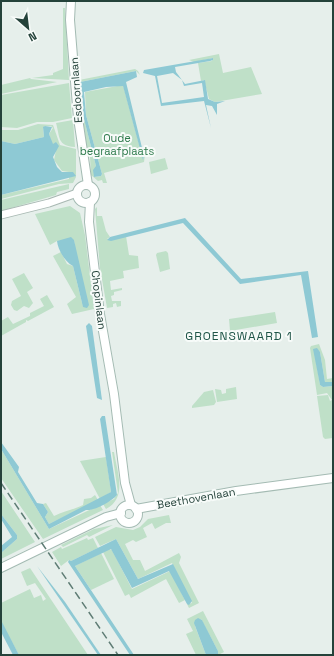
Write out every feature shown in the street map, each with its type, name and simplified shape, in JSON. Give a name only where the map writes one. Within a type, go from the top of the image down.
[{"type":"main road","name":"Esdoornlaan","points":[[71,1],[70,20],[82,154],[83,194]]},
{"type":"main road","name":"Esdoornlaan","points":[[71,27],[76,1]]},
{"type":"main road","name":"Chopinlaan","points":[[83,194],[89,222],[110,378],[111,404],[116,419],[129,511]]},
{"type":"main road","name":"Beethovenlaan","points":[[2,568],[99,522],[106,517],[129,511],[236,491],[255,490],[333,478]]},
{"type":"street","points":[[1,215],[83,194]]},
{"type":"green space","points":[[63,8],[65,8],[69,80],[32,78],[53,75],[53,73],[63,69]]},
{"type":"green space","points":[[219,54],[223,73],[251,67],[262,94],[215,102],[209,99],[204,80],[201,81],[198,63],[212,61],[213,58],[194,62],[189,60]]},
{"type":"green space","name":"Oude begraafplaats","points":[[135,69],[140,75],[136,71],[80,82],[84,119],[96,166],[94,177],[101,176],[102,174],[86,115],[85,92],[123,85],[143,159],[145,155],[144,162],[104,173],[107,183],[103,183],[102,180],[98,181],[91,175],[90,157],[87,158],[79,80]]},
{"type":"green space","points":[[30,78],[57,82],[1,94],[1,85]]},
{"type":"green space","points":[[69,83],[72,118],[53,122],[37,122],[17,128],[1,127],[1,95]]},
{"type":"green space","points":[[73,120],[75,147],[62,143],[56,123]]},
{"type":"green space","points":[[38,124],[53,125],[60,145],[76,149],[76,177],[73,183],[59,184],[1,199],[1,195],[69,179],[69,172],[62,171],[54,160],[56,150],[54,144],[52,144],[49,134],[53,128],[51,126],[45,126],[43,128],[44,137],[15,144],[1,141],[1,130],[18,130]]},
{"type":"green space","points":[[165,158],[168,169],[151,174],[149,162]]},
{"type":"green space","points":[[69,184],[69,189],[57,192],[56,195],[1,211],[1,200]]},
{"type":"green space","points":[[70,206],[80,213],[85,235],[94,309],[72,314],[67,304],[76,297],[53,256],[61,252],[67,264],[73,266],[83,307],[74,240],[57,241],[50,245],[35,214]]},
{"type":"green space","points":[[97,207],[97,216],[102,216],[106,231],[110,237],[107,239],[113,240],[126,236],[129,255],[138,256],[139,268],[123,271],[124,278],[110,281],[111,290],[122,288],[122,290],[114,292],[114,295],[111,296],[112,301],[121,301],[121,306],[117,307],[116,303],[113,304],[113,307],[107,308],[100,268],[95,209]]},
{"type":"green space","points":[[166,251],[168,253],[170,269],[160,272],[156,255],[157,253]]},
{"type":"green space","points":[[24,273],[33,288],[27,292],[33,303],[29,308],[24,306],[17,311],[14,310],[11,305],[12,301],[21,296],[12,279]]},
{"type":"green space","points":[[47,295],[54,307],[28,321],[26,320],[26,322],[1,336],[1,321],[8,317],[13,324],[30,316],[30,313],[44,306],[40,299]]},
{"type":"green space","points":[[275,312],[277,323],[230,331],[229,319]]},
{"type":"green space","points":[[319,344],[325,360],[327,379],[333,378],[333,382],[325,382],[320,352],[314,349],[320,385],[323,387],[333,386],[333,438],[325,439],[323,437],[317,396],[328,395],[330,401],[332,400],[327,393],[317,395],[310,348],[311,346]]},
{"type":"green space","points":[[236,387],[237,399],[217,402],[215,389],[221,390],[222,394],[226,393],[226,389]]},
{"type":"green space","points":[[213,390],[216,402],[214,405],[192,408],[204,392]]},
{"type":"green space","points":[[1,449],[49,529],[100,505],[103,510],[43,539],[1,478]]},
{"type":"green space","points":[[112,452],[114,452],[119,476],[119,491],[113,504],[106,509],[103,504],[114,499],[118,493]]},
{"type":"green space","points":[[106,457],[111,492],[100,499],[80,461]]},
{"type":"green space","points":[[1,491],[35,542],[1,559],[1,553],[17,539],[17,535],[1,514]]},
{"type":"green space","points":[[95,495],[98,500],[49,524],[45,517],[48,512],[43,504],[46,503],[54,516],[83,505],[84,499],[91,498]]},
{"type":"green space","points":[[169,515],[171,523],[166,523],[155,529],[152,523],[143,528],[147,537],[136,542],[133,540],[125,544],[133,560],[140,560],[145,571],[179,553],[181,557],[179,563],[199,603],[189,608],[187,604],[192,603],[172,563],[138,579],[116,539],[100,546],[95,537],[116,527],[133,530],[140,527],[148,519]]},
{"type":"green space","points":[[113,525],[89,537],[87,535],[63,547],[61,545],[94,529]]},
{"type":"green space","points":[[87,538],[88,540],[93,538],[98,548],[71,561],[69,560],[61,566],[52,552],[61,547],[62,549]]},
{"type":"green space","points":[[109,549],[112,550],[132,589],[170,571],[185,600],[179,603],[166,579],[131,598],[129,594],[125,596],[103,552]]},
{"type":"green space","points":[[101,553],[114,579],[91,590],[75,566]]},
{"type":"green space","points":[[30,568],[88,655],[19,655],[1,622],[1,603],[30,589],[34,598],[41,595],[43,601],[46,599],[35,583],[27,586],[21,572]]},
{"type":"green space","points":[[203,611],[224,652],[218,655],[218,651],[201,619],[195,626],[206,655],[196,655],[186,634],[193,631],[187,619]]},
{"type":"water","points":[[213,58],[213,60],[210,61],[175,67],[176,72],[182,80],[185,84],[205,80],[208,99],[215,102],[225,101],[217,104],[217,115],[212,106],[206,105],[211,128],[204,101],[161,106],[155,76],[143,73],[144,70]],"holes":[[[173,73],[182,80],[184,86],[202,83],[204,97],[162,103],[157,76]]]},
{"type":"water","points":[[136,71],[137,77],[126,82],[144,156],[143,160],[123,86],[106,87],[84,92],[86,115],[102,174],[101,176],[94,177],[93,170],[96,166],[84,119],[80,82]]},
{"type":"water","points":[[43,127],[52,127],[49,134],[53,144],[56,142],[59,146],[53,157],[57,167],[62,172],[73,172],[76,176],[1,195],[1,141],[15,144],[44,137]]},
{"type":"water","points":[[185,218],[241,279],[308,271],[318,337],[312,338],[301,275],[240,284],[183,223],[111,241],[107,240],[110,237]]},
{"type":"water","points":[[71,237],[74,240],[89,305],[87,308],[83,307],[73,266],[60,252],[57,241]]},
{"type":"water","points":[[89,323],[92,326],[102,400],[97,398],[86,326]]},
{"type":"water","points":[[317,348],[320,352],[325,382],[333,382],[333,386],[323,387],[320,385],[313,349]]},
{"type":"water","points":[[102,416],[105,416],[117,495],[102,506],[86,510],[49,529],[1,449],[1,442],[19,467],[18,472],[37,503],[43,504],[48,512],[45,517],[49,524],[111,492],[100,419]]},
{"type":"water","points":[[1,514],[17,535],[17,539],[1,553],[1,546],[12,537],[1,519]]},
{"type":"water","points":[[116,539],[138,579],[173,564],[192,601],[189,605],[187,604],[169,571],[132,588],[111,549],[75,566],[134,655],[130,655],[68,562],[69,560],[71,561]]},
{"type":"water","points":[[37,566],[65,602],[101,655],[98,655]]},
{"type":"water","points":[[198,618],[202,620],[218,651],[218,655],[206,655],[194,623]]},
{"type":"water","points":[[1,622],[19,655],[13,655],[1,632]]},
{"type":"railway","points":[[1,483],[118,655]]},
{"type":"district","name":"GROENSWAARD 1","points":[[239,336]]}]
